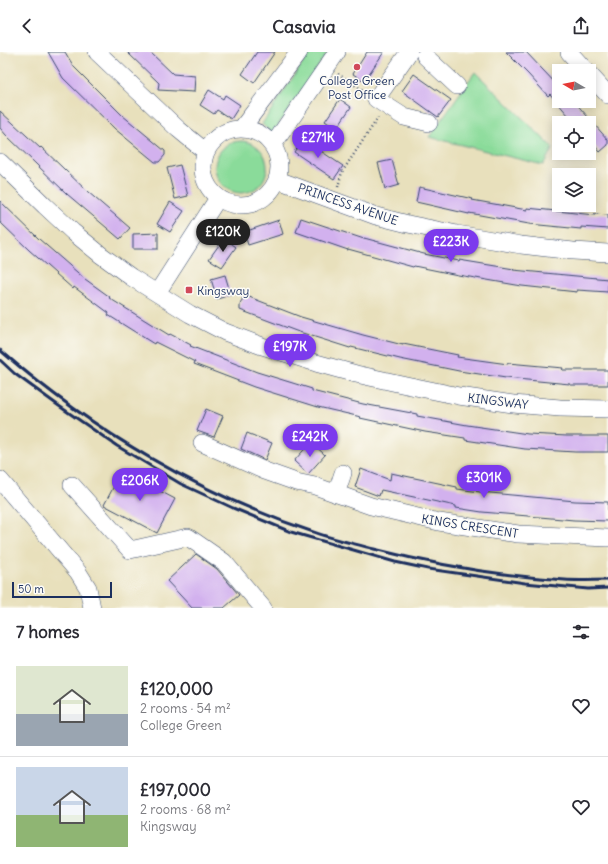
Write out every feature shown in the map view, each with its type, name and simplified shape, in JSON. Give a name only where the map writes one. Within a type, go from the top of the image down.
[{"type":"street","points":[[97,52],[178,129],[206,152]]},
{"type":"street","points":[[242,128],[299,52]]},
{"type":"street","points":[[273,145],[337,52]]},
{"type":"street","points":[[569,52],[580,64]]},
{"type":"street","points":[[429,123],[404,117],[381,103],[420,53],[457,86]]},
{"type":"street","points":[[596,82],[608,95]]},
{"type":"street","points":[[242,128],[251,129],[262,134],[273,145],[279,157],[280,172],[278,180],[267,196],[260,201],[248,205],[236,205],[226,202],[218,198],[209,187],[204,175],[203,166],[206,152],[213,140],[221,134],[229,130],[242,128]]},
{"type":"street","name":"KINGSWAY","points":[[0,162],[73,232],[101,255],[131,277],[190,314],[225,332],[302,359],[356,374],[459,396],[513,404],[560,408],[608,408]]},
{"type":"street","name":"PRINCESS AVENUE","points":[[278,180],[376,216],[408,224],[521,245],[573,251],[608,253]]},
{"type":"street","points":[[157,293],[218,198]]},
{"type":"street","name":"KINGS CRESCENT","points":[[202,443],[265,471],[296,482],[315,486],[371,506],[439,522],[518,534],[599,539],[608,538]]},
{"type":"street","points":[[336,494],[343,473]]},
{"type":"street","points":[[0,480],[78,572],[88,588],[92,608]]},
{"type":"street","points":[[72,486],[130,550],[188,537],[224,562],[263,608]]},
{"type":"path","points":[[327,67],[381,103],[342,172],[334,201]]},
{"type":"green space","points":[[310,52],[328,52],[272,134],[262,124]]},
{"type":"green space","points":[[475,72],[552,147],[552,150],[543,165],[429,137]]},
{"type":"green space","points":[[236,141],[246,141],[260,148],[267,162],[267,172],[260,186],[246,193],[236,193],[226,189],[219,182],[215,172],[215,162],[219,152],[226,145]]},
{"type":"building","points":[[48,52],[65,52],[74,67],[122,115],[165,151],[165,155],[159,162],[155,162],[115,129],[63,78]]},
{"type":"building","points":[[127,52],[150,52],[173,74],[195,76],[194,92],[158,90],[159,83]]},
{"type":"building","points":[[257,52],[275,52],[254,83],[242,74]]},
{"type":"building","points":[[367,52],[384,52],[364,81],[353,74]]},
{"type":"building","points":[[506,52],[526,52],[552,80],[552,96],[550,94],[548,96]]},
{"type":"building","points":[[414,74],[451,100],[438,117],[402,91]]},
{"type":"building","points":[[209,90],[223,99],[225,95],[240,105],[231,119],[217,110],[214,114],[200,105]]},
{"type":"building","points":[[340,99],[351,107],[336,129],[325,121]]},
{"type":"building","points":[[562,108],[580,108],[587,116],[569,116]]},
{"type":"building","points":[[0,111],[40,148],[41,147],[88,192],[130,228],[120,239],[67,194],[6,135],[0,128]]},
{"type":"building","points":[[596,126],[608,140],[608,145],[600,152],[596,147]]},
{"type":"building","points":[[303,139],[343,166],[334,179],[294,152]]},
{"type":"building","points":[[392,160],[399,185],[385,189],[378,163]]},
{"type":"building","points":[[180,165],[188,196],[175,199],[167,168]]},
{"type":"building","points":[[419,187],[473,199],[472,200],[527,210],[527,208],[552,211],[552,212],[608,215],[608,229],[581,227],[581,229],[529,224],[469,214],[416,202]]},
{"type":"building","points":[[0,201],[39,239],[85,279],[110,297],[109,298],[169,335],[170,334],[191,345],[190,346],[257,372],[312,389],[312,391],[363,404],[417,414],[417,416],[528,434],[608,436],[608,452],[525,449],[425,432],[318,407],[254,387],[194,364],[195,362],[155,342],[154,344],[108,315],[109,313],[74,287],[73,289],[0,222]]},
{"type":"building","points":[[170,202],[184,211],[170,232],[157,224]]},
{"type":"building","points":[[301,218],[364,239],[459,261],[514,269],[513,270],[608,279],[608,292],[577,290],[577,292],[522,286],[413,267],[348,250],[296,232]]},
{"type":"building","points":[[279,220],[283,234],[248,245],[244,232]]},
{"type":"building","points":[[158,233],[158,249],[133,249],[133,234]]},
{"type":"building","points":[[224,238],[236,247],[222,267],[209,259]]},
{"type":"building","points":[[225,275],[231,295],[217,299],[211,279]]},
{"type":"building","points":[[244,295],[301,317],[403,345],[458,355],[457,357],[508,364],[563,368],[562,370],[608,370],[608,385],[570,385],[506,378],[459,371],[350,348],[296,331],[240,310],[240,305]]},
{"type":"building","points":[[206,409],[223,416],[214,437],[197,431]]},
{"type":"building","points":[[247,433],[272,443],[265,460],[241,449]]},
{"type":"building","points":[[311,442],[325,455],[308,474],[294,461]]},
{"type":"building","points":[[361,469],[390,480],[391,473],[457,487],[457,489],[575,501],[608,502],[608,521],[574,520],[482,512],[456,508],[456,506],[381,490],[379,496],[355,487]]},
{"type":"building","points":[[122,471],[175,499],[157,533],[104,505]]},
{"type":"building","points":[[196,554],[217,569],[239,595],[224,608],[192,608],[167,581]]},
{"type":"railway","points":[[0,350],[73,408],[150,458],[233,501],[276,519],[340,540],[397,555],[445,565],[516,576],[570,580],[608,580]]},
{"type":"railway","points":[[0,360],[15,374],[117,446],[181,484],[291,532],[395,562],[428,569],[525,583],[588,589],[608,588]]},
{"type":"place","name":"College Green Post Office","points":[[357,67]]},
{"type":"place","name":"Kingsway","points":[[189,290]]}]
